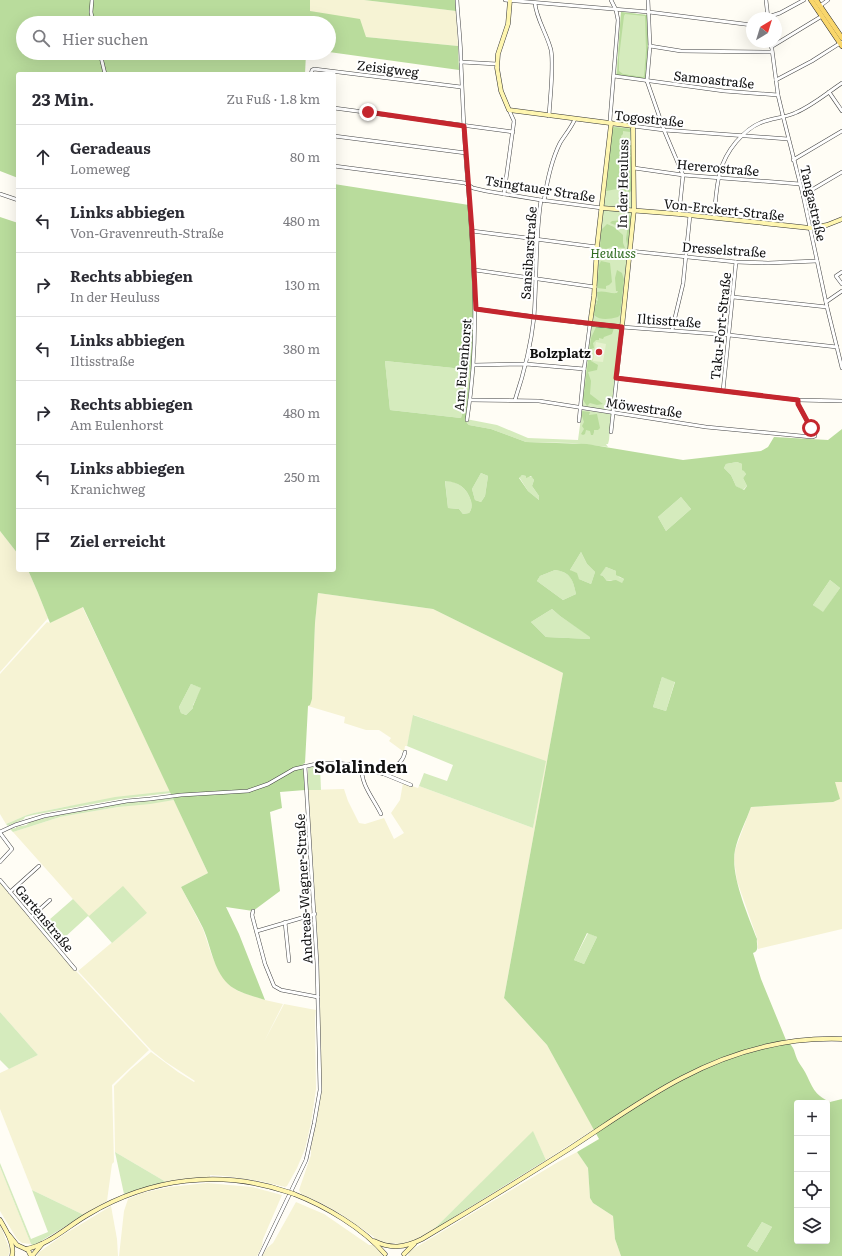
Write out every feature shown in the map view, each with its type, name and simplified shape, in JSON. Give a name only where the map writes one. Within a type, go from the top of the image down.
[{"type":"main road","points":[[508,110],[500,87],[497,64],[498,54],[508,24],[510,0]]},
{"type":"main road","points":[[811,0],[841,44]]},
{"type":"main road","points":[[816,0],[842,38]]},
{"type":"main road","name":"Togostraße","points":[[508,110],[575,120],[633,126]]},
{"type":"main road","name":"In der Heuluss","points":[[590,324],[611,124]]},
{"type":"main road","name":"In der Heuluss","points":[[622,327],[634,210],[633,126]]},
{"type":"main road","name":"Von-Erckert-Straße","points":[[602,208],[714,217],[810,228],[827,225],[842,219]]},
{"type":"main road","name":"Iltisstraße","points":[[590,324],[622,327]]},
{"type":"main road","points":[[374,1242],[389,1247],[400,1247],[416,1242],[541,1166],[669,1085],[691,1073],[729,1057],[770,1046],[806,1040],[842,1039]]},
{"type":"main road","points":[[6,1232],[15,1242],[30,1252],[32,1256],[42,1244],[81,1219],[108,1203],[137,1191],[163,1184],[191,1180],[223,1179],[261,1184],[294,1194],[332,1213],[374,1242],[385,1255],[389,1247]]},
{"type":"main road","points":[[0,1220],[12,1246],[13,1255]]},
{"type":"main road","points":[[400,1247],[404,1255],[416,1242]]},
{"type":"main road","points":[[13,1255],[18,1249],[42,1244]]},
{"type":"street","points":[[92,0],[92,16]]},
{"type":"street","name":"Am Eulenhorst","points":[[457,0],[464,126],[475,270],[476,309],[474,365],[467,420]]},
{"type":"street","points":[[505,0],[649,12],[746,24]]},
{"type":"street","points":[[611,0],[616,10],[618,20],[610,120],[611,124]]},
{"type":"street","points":[[648,0],[650,46],[648,81],[664,130],[683,175],[679,214]]},
{"type":"street","points":[[766,0],[767,12]]},
{"type":"street","points":[[782,12],[804,0]]},
{"type":"street","points":[[820,6],[828,0]]},
{"type":"street","points":[[535,3],[535,11],[541,23],[551,54],[549,116]]},
{"type":"street","points":[[782,40],[822,16]]},
{"type":"street","points":[[776,80],[841,44]]},
{"type":"street","points":[[650,46],[681,51],[772,52]]},
{"type":"street","name":"Tangastraße","points":[[771,48],[778,95],[793,160],[803,195],[827,307],[837,347],[840,351],[842,368]]},
{"type":"street","points":[[102,60],[105,72]]},
{"type":"street","points":[[461,62],[497,64]]},
{"type":"street","name":"Zeisigweg","points":[[312,72],[312,70],[330,72]]},
{"type":"street","name":"Zeisigweg","points":[[336,73],[462,87]]},
{"type":"street","name":"Samoastraße","points":[[614,76],[724,91],[778,95]]},
{"type":"street","points":[[714,217],[718,178],[725,157],[741,136],[760,123],[796,113],[842,83]]},
{"type":"street","points":[[829,92],[842,111]]},
{"type":"street","points":[[336,108],[513,132]]},
{"type":"street","points":[[504,194],[514,121],[508,110]]},
{"type":"street","name":"Sansibarstraße","points":[[515,400],[531,341],[534,317],[536,240],[542,201],[554,156],[575,120]]},
{"type":"street","name":"Togostraße","points":[[633,126],[664,130],[788,139]]},
{"type":"street","points":[[793,160],[842,131]]},
{"type":"street","points":[[336,136],[466,153]]},
{"type":"street","name":"Tsingtauer Straße","points":[[336,166],[468,184],[473,188],[542,201],[602,208]]},
{"type":"street","name":"Hererostraße","points":[[634,168],[683,175],[800,184]]},
{"type":"street","points":[[803,195],[842,172]]},
{"type":"street","points":[[0,194],[16,199]]},
{"type":"street","points":[[672,330],[682,284],[690,215]]},
{"type":"street","points":[[472,231],[597,247]]},
{"type":"street","name":"Dresselstraße","points":[[630,251],[736,262],[768,263],[817,261]]},
{"type":"street","name":"Taku-Fort-Straße","points":[[723,392],[736,262]]},
{"type":"street","points":[[475,270],[535,280],[595,286]]},
{"type":"street","points":[[842,272],[836,276],[842,284]]},
{"type":"street","points":[[826,302],[842,292]]},
{"type":"street","points":[[733,297],[827,307]]},
{"type":"street","name":"Iltisstraße","points":[[476,309],[590,324]]},
{"type":"street","name":"In der Heuluss","points":[[579,422],[590,324]]},
{"type":"street","name":"Iltisstraße","points":[[622,327],[729,335],[837,347]]},
{"type":"street","name":"In der Heuluss","points":[[611,432],[622,327]]},
{"type":"street","points":[[474,365],[526,364],[584,369]]},
{"type":"street","points":[[616,378],[798,400],[842,401]]},
{"type":"street","name":"Möwestraße","points":[[470,400],[539,401],[732,430],[809,438],[815,436],[798,404],[798,400]]},
{"type":"street","points":[[384,774],[401,763],[405,752]]},
{"type":"street","points":[[0,862],[12,849],[0,832],[15,824],[39,817],[122,802],[181,795],[248,791],[260,788],[288,772],[305,766],[337,763],[384,774],[411,785]]},
{"type":"street","name":"Andreas-Wagner-Straße","points":[[260,1256],[306,1160],[312,1137],[320,1090],[315,914],[305,766]]},
{"type":"street","points":[[362,768],[361,773],[363,780],[381,814]]},
{"type":"street","points":[[10,892],[39,866]]},
{"type":"street","name":"Gartenstraße","points":[[0,880],[76,969]]},
{"type":"street","points":[[31,917],[50,900]]},
{"type":"street","points":[[253,911],[252,915],[265,964],[274,986],[281,990],[318,997]]},
{"type":"street","points":[[257,931],[315,914]]},
{"type":"street","points":[[284,922],[289,961]]},
{"type":"shaded area","points":[[310,0],[364,0],[456,11],[458,46],[366,37],[336,23],[336,16],[321,16],[310,11]]},
{"type":"shaded area","points":[[0,531],[16,551],[16,572],[29,572],[48,618],[0,672]]},
{"type":"shaded area","points":[[318,593],[433,609],[563,673],[504,998],[547,1045],[594,1129],[546,1160],[533,1132],[433,1230],[413,1241],[401,1245],[394,1243],[387,1245],[376,1241],[374,1237],[341,1214],[301,1194],[299,1190],[311,1155],[319,1099],[319,963],[308,790],[344,789],[359,823],[365,824],[384,818],[394,839],[404,833],[391,813],[400,800],[403,783],[418,788],[419,786],[533,828],[545,762],[414,715],[407,746],[405,746],[404,752],[389,741],[391,738],[379,730],[366,730],[344,723],[345,717],[308,706],[312,699],[315,623]]},
{"type":"shaded area","points":[[82,606],[170,791],[34,813],[6,824],[0,814],[0,674],[47,622],[50,623]]},
{"type":"shaded area","points":[[835,782],[842,782],[842,929],[758,949],[757,938],[737,881],[734,860],[735,850],[751,807],[833,802]]},
{"type":"shaded area","points":[[174,800],[208,873],[181,887],[203,929],[212,956],[220,973],[228,984],[238,991],[283,1004],[264,1042],[284,1004],[316,1010],[316,1089],[311,1123],[305,1149],[297,1168],[285,1187],[260,1181],[210,1175],[210,1177],[166,1182],[115,1152],[114,1086],[130,1070],[151,1052],[178,1072],[194,1082],[195,1081],[151,1050],[78,971],[147,913],[88,916],[13,832],[60,817],[118,807]]},
{"type":"shaded area","points":[[0,881],[52,945],[149,1050],[112,1085],[114,1162],[112,1164],[107,1201],[84,1215],[32,1190],[0,1109],[0,1073],[38,1055],[0,1012]]},
{"type":"shaded area","points":[[577,1152],[588,1168],[590,1198],[593,1203],[613,1216],[615,1239],[621,1256],[408,1256],[409,1252],[413,1249]]},
{"type":"shaded area","points":[[0,1167],[31,1244],[22,1243],[17,1239],[0,1211]]},
{"type":"shaded area","points":[[207,1183],[252,1187],[282,1195],[257,1256],[119,1256],[124,1211],[128,1199],[142,1193],[169,1187]]},
{"type":"shaded area","points":[[296,1202],[324,1214],[369,1245],[373,1245],[381,1252],[382,1256],[262,1256],[267,1248],[273,1243]]},
{"type":"shaded area","points":[[111,1206],[117,1239],[118,1256],[37,1256],[38,1253],[63,1235]]},
{"type":"shaded area","points":[[0,1224],[10,1251],[8,1256],[0,1256]]},
{"type":"green space","points":[[0,0],[310,0],[310,11],[360,19],[366,37],[458,46],[459,70],[336,53],[336,16],[16,16],[16,60],[306,60],[305,72],[16,72],[16,177],[0,171]]},
{"type":"green space","points":[[364,0],[455,0],[456,11]]},
{"type":"green space","points":[[621,12],[647,15],[648,47],[646,80],[616,75]]},
{"type":"green space","points":[[621,12],[647,15],[648,47],[645,79],[617,75]],"holes":[[[625,14],[645,16],[646,50],[644,76],[623,74],[619,71],[619,57],[624,16]]]},
{"type":"green space","name":"Heuluss","points":[[612,126],[631,128],[631,209],[603,205]]},
{"type":"green space","name":"Heuluss","points":[[613,127],[631,129],[630,132],[623,131],[621,136],[622,145],[631,145],[633,189],[630,192],[617,189],[606,191]]},
{"type":"green space","points":[[336,184],[469,205],[475,311],[473,370],[385,361],[390,410],[461,418],[470,380],[466,419],[469,425],[491,429],[526,442],[587,444],[683,460],[761,451],[768,447],[774,437],[828,440],[842,429],[842,782],[835,782],[840,799],[833,802],[751,807],[736,845],[734,860],[737,883],[757,939],[757,949],[753,953],[761,979],[786,1040],[793,1048],[798,1061],[812,1086],[820,1096],[826,1100],[794,1100],[794,1244],[830,1244],[830,1102],[842,1099],[842,1256],[621,1256],[615,1239],[613,1216],[593,1203],[590,1198],[588,1168],[577,1152],[599,1139],[547,1045],[504,998],[563,673],[433,609],[318,593],[315,623],[312,699],[310,705],[308,706],[305,763],[303,764],[305,790],[280,792],[282,808],[270,812],[280,891],[253,911],[226,907],[239,934],[265,1000],[236,990],[228,984],[219,971],[203,928],[181,887],[208,873],[83,607],[50,623],[29,572],[336,572]],"holes":[[[737,462],[742,464],[742,470],[746,474],[743,478],[747,486],[744,490],[736,486],[731,475],[724,468],[726,464]],[[481,473],[488,476],[485,496],[481,502],[475,500],[472,489]],[[522,475],[526,476],[526,478],[531,476],[534,480],[532,486],[539,496],[539,500],[528,491],[519,478]],[[445,481],[462,486],[469,496],[472,507],[469,513],[463,514],[459,509],[448,508]],[[681,497],[691,509],[666,531],[658,517]],[[581,552],[587,564],[595,572],[591,584],[579,579],[577,573],[570,570]],[[606,567],[616,571],[616,575],[624,579],[622,583],[616,580],[607,581],[600,575]],[[555,570],[564,572],[572,580],[576,594],[563,600],[537,581],[540,576]],[[830,580],[840,588],[823,612],[813,605]],[[552,609],[590,637],[590,639],[546,637],[531,622]],[[662,677],[675,682],[666,711],[653,707]],[[191,684],[201,688],[193,708],[186,715],[181,713],[179,707]],[[587,933],[597,937],[584,964],[574,960]],[[762,1222],[772,1227],[757,1252],[747,1246]]]},
{"type":"green space","name":"Heuluss","points":[[604,209],[632,212],[619,325],[593,321]]},
{"type":"green space","points":[[624,213],[627,214],[625,219],[629,219],[627,216],[628,215],[632,216],[628,249],[626,239],[628,225],[624,224],[618,226],[610,223],[612,221],[624,220],[619,219]]},
{"type":"green space","points":[[0,217],[16,222],[16,551],[0,531]]},
{"type":"green space","points":[[607,224],[614,227],[623,235],[623,243],[625,248],[600,248],[601,230]]},
{"type":"green space","points":[[601,261],[610,263],[612,282],[606,286],[606,289],[597,288],[599,265]]},
{"type":"green space","points":[[617,270],[622,273],[624,280],[620,315],[618,317],[605,319],[599,318],[594,315],[595,305],[597,304],[596,300],[598,301],[597,292],[602,291],[617,293],[618,291],[616,291],[615,278]]},
{"type":"green space","points":[[592,326],[619,328],[620,331],[612,409],[610,410],[583,407],[582,405],[589,338]]},
{"type":"green space","points":[[596,327],[614,328],[612,334],[604,337],[603,339],[599,338],[599,340],[596,340],[593,343],[594,348],[591,349],[591,361],[598,365],[597,370],[588,372],[591,381],[590,394],[603,404],[597,405],[590,403],[587,406],[583,400],[591,338]]},
{"type":"green space","name":"Bolzplatz","points":[[596,342],[606,344],[603,362],[593,361]]},
{"type":"green space","points":[[385,361],[473,370],[461,418],[390,410]]},
{"type":"green space","points":[[582,410],[611,414],[609,440],[608,444],[606,444],[608,447],[572,443],[526,442],[491,429],[469,425],[466,419],[497,425],[528,438],[578,440]]},
{"type":"green space","points":[[582,411],[590,412],[589,415],[597,414],[600,428],[598,430],[594,430],[593,435],[591,435],[590,431],[586,430],[585,434],[581,434],[584,429],[582,426],[584,422]]},
{"type":"green space","points":[[737,462],[742,464],[746,474],[743,478],[747,486],[743,490],[736,486],[731,475],[724,468],[726,464]]},
{"type":"green space","points":[[481,473],[488,476],[485,496],[481,502],[475,500],[472,489]]},
{"type":"green space","points":[[522,475],[532,477],[534,480],[532,486],[539,496],[539,500],[528,491],[519,477]]},
{"type":"green space","points":[[445,480],[454,482],[465,489],[472,504],[469,513],[463,514],[459,509],[448,508]]},
{"type":"green space","points":[[681,497],[691,509],[666,531],[658,517]]},
{"type":"green space","points":[[581,552],[587,564],[595,572],[591,584],[579,579],[570,570]]},
{"type":"green space","points":[[606,567],[616,571],[619,577],[624,579],[622,584],[611,580],[607,581],[603,576],[599,575]]},
{"type":"green space","points":[[555,570],[568,575],[574,585],[576,594],[563,600],[537,581],[540,576]]},
{"type":"green space","points":[[830,580],[840,588],[823,613],[813,605]]},
{"type":"green space","points":[[552,609],[591,637],[590,639],[546,637],[531,622]]},
{"type":"green space","points":[[662,677],[675,681],[666,711],[653,707]]},
{"type":"green space","points":[[191,684],[202,688],[193,705],[193,708],[186,715],[181,713],[179,707]]},
{"type":"green space","points":[[413,715],[546,761],[533,828],[419,786],[424,773],[447,781],[453,765],[407,746]]},
{"type":"green space","points":[[320,765],[321,790],[308,790],[308,768]]},
{"type":"green space","points":[[170,791],[171,793],[120,799],[33,815],[25,817],[24,819],[8,826],[6,824],[34,813],[115,797]]},
{"type":"green space","points":[[173,798],[174,800],[118,807],[60,817],[13,832],[10,829],[64,813],[118,803]]},
{"type":"green space","points":[[123,886],[147,913],[112,943],[88,916],[65,937],[58,929],[49,937],[41,927],[73,899],[89,916]]},
{"type":"green space","points":[[588,933],[597,937],[584,964],[574,960]]},
{"type":"green space","points":[[0,1012],[38,1055],[9,1069],[0,1060]]},
{"type":"green space","points":[[533,1131],[546,1160],[433,1230]]},
{"type":"green space","points":[[115,1152],[166,1182],[124,1194]]},
{"type":"green space","points":[[0,1163],[31,1239],[48,1232],[32,1190],[84,1215],[33,1246],[0,1167]]},
{"type":"green space","points":[[762,1222],[772,1227],[757,1252],[747,1246]]},
{"type":"place","name":"Bolzplatz","points":[[599,352]]},
{"type":"district","name":"Solalinden","points":[[361,765]]},
{"type":"route","points":[[368,112],[464,126],[475,270],[476,309],[622,327],[616,378],[798,400],[798,404],[811,428]]}]
